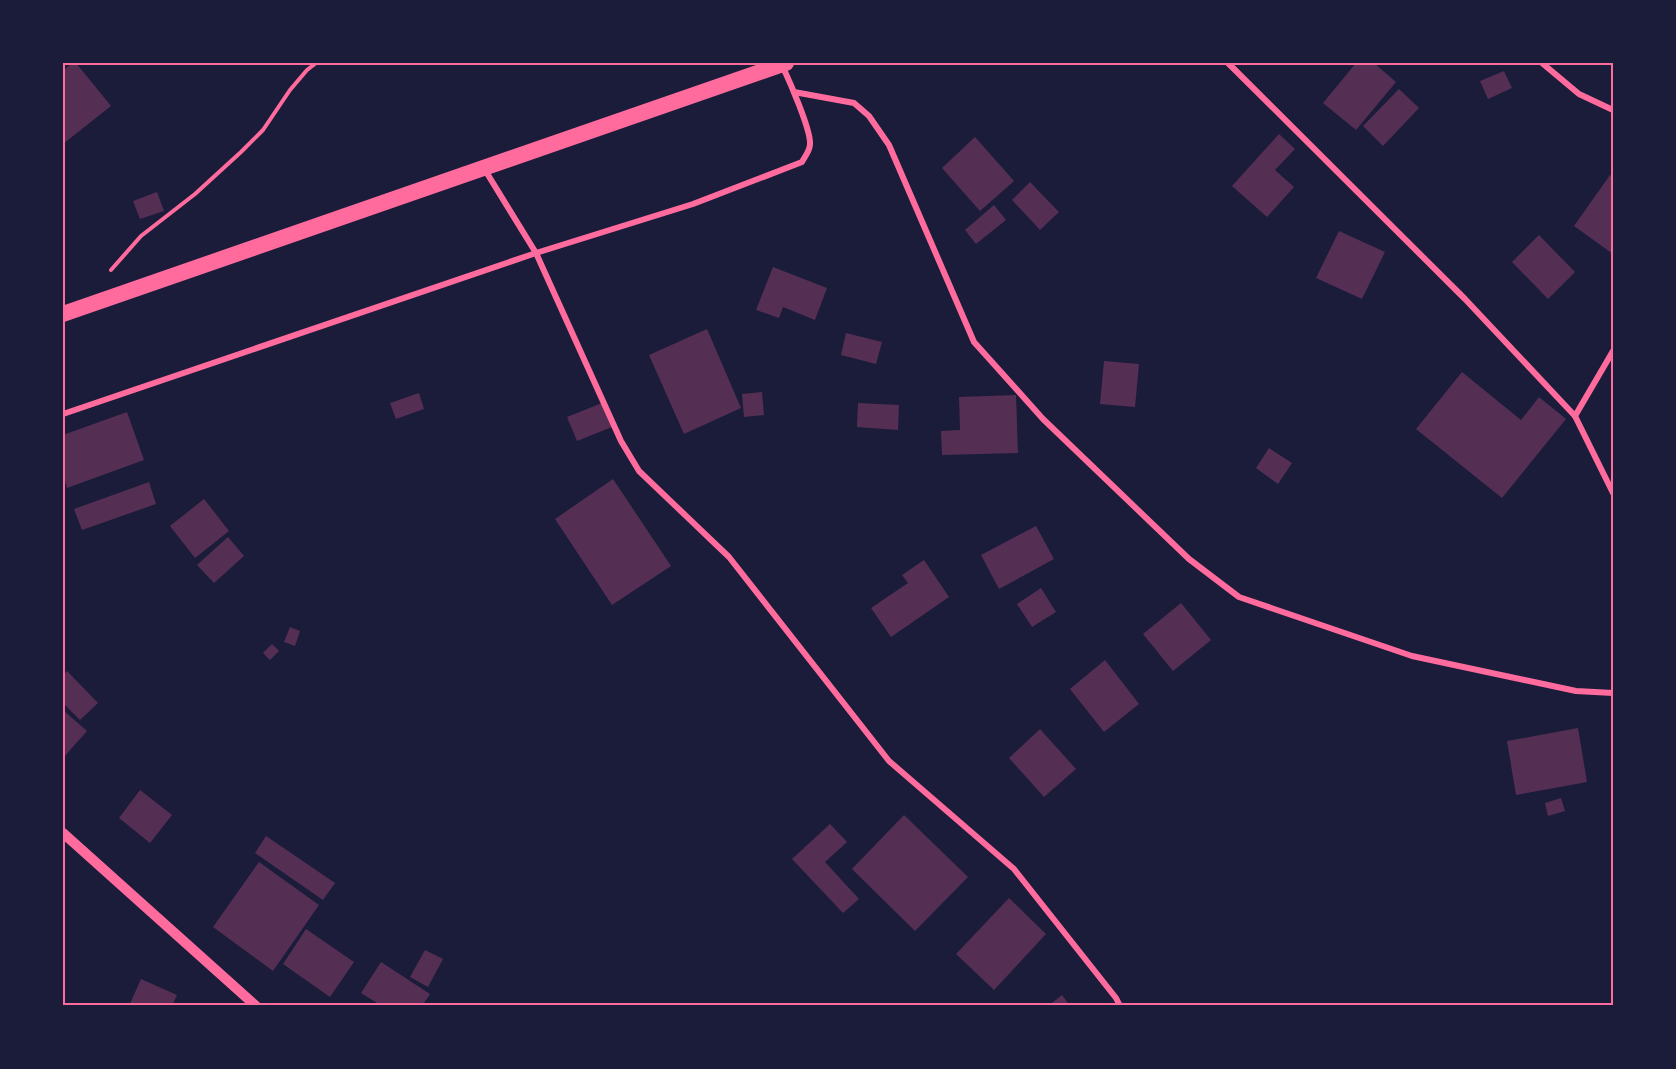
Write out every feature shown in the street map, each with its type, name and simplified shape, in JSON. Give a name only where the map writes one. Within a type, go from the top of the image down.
[{"type":"highway","points":[[63,314],[784,64]]},
{"type":"street","points":[[1228,63],[1465,299],[1575,416],[1613,493]]},
{"type":"street","points":[[1542,63],[1579,94],[1613,110]]},
{"type":"street","points":[[63,414],[536,253],[693,204],[802,162],[808,152],[810,142],[784,64]]},
{"type":"street","points":[[794,92],[854,103],[869,116],[889,145],[974,342],[1052,428],[1189,559],[1239,597],[1412,656],[1576,691],[1613,693]]},
{"type":"street","points":[[484,168],[536,253],[621,441],[639,471],[729,557],[889,761],[1014,868],[1120,1006]]},
{"type":"street","points":[[1575,416],[1613,351]]},
{"type":"street","points":[[63,833],[256,1006]]},
{"type":"path","points":[[105,277],[141,237],[195,194],[241,152],[262,130],[306,70],[316,63]]},
{"type":"building","points":[[72,63],[76,63],[111,106],[63,144],[63,71]]},
{"type":"building","points":[[1356,63],[1374,63],[1396,82],[1356,130],[1323,103]]},
{"type":"building","points":[[1504,71],[1512,88],[1488,99],[1480,81]]},
{"type":"building","points":[[1399,89],[1419,108],[1383,146],[1363,126]]},
{"type":"building","points":[[1279,134],[1295,149],[1275,170],[1294,187],[1267,217],[1232,186]]},
{"type":"building","points":[[975,137],[1014,181],[980,211],[942,168]]},
{"type":"building","points":[[1610,175],[1613,177],[1613,254],[1574,226]]},
{"type":"building","points":[[1030,182],[1059,212],[1040,230],[1012,200]]},
{"type":"building","points":[[157,192],[164,211],[140,219],[133,201]]},
{"type":"building","points":[[994,205],[1006,220],[976,244],[965,230]]},
{"type":"building","points":[[1339,231],[1385,252],[1362,299],[1316,278]]},
{"type":"building","points":[[1539,235],[1575,272],[1548,299],[1512,262]]},
{"type":"building","points":[[773,267],[827,288],[815,320],[783,307],[779,318],[756,310]]},
{"type":"building","points":[[707,329],[741,408],[684,434],[649,355]]},
{"type":"building","points":[[846,333],[882,342],[876,364],[841,355]]},
{"type":"building","points":[[1104,361],[1139,364],[1135,407],[1100,404]]},
{"type":"building","points":[[1462,372],[1521,420],[1539,397],[1566,419],[1502,498],[1416,429]]},
{"type":"building","points":[[762,392],[764,415],[744,417],[742,394]]},
{"type":"building","points":[[419,393],[424,409],[396,419],[390,403]]},
{"type":"building","points":[[1016,395],[1018,453],[942,455],[941,431],[960,430],[959,397]]},
{"type":"building","points":[[602,403],[612,427],[577,441],[567,417]]},
{"type":"building","points":[[858,403],[899,405],[898,430],[857,427]]},
{"type":"building","points":[[127,412],[144,460],[67,488],[63,475],[63,435]]},
{"type":"building","points":[[1269,448],[1292,463],[1278,484],[1256,468]]},
{"type":"building","points":[[613,479],[671,566],[612,605],[555,519]]},
{"type":"building","points":[[149,482],[156,504],[82,530],[74,509]]},
{"type":"building","points":[[204,499],[229,531],[195,558],[170,526]]},
{"type":"building","points":[[1036,526],[1054,559],[999,589],[981,555]]},
{"type":"building","points":[[228,537],[244,556],[214,583],[197,565]]},
{"type":"building","points":[[924,560],[949,597],[891,637],[871,608],[908,583],[902,575]]},
{"type":"building","points":[[1041,588],[1056,612],[1032,627],[1017,604]]},
{"type":"building","points":[[1181,603],[1211,640],[1173,671],[1143,634]]},
{"type":"building","points":[[290,627],[300,631],[295,646],[284,642]]},
{"type":"building","points":[[272,644],[279,651],[270,660],[263,653]]},
{"type":"building","points":[[1105,660],[1139,704],[1104,732],[1070,689]]},
{"type":"building","points":[[67,671],[98,703],[80,720],[63,703],[63,675]]},
{"type":"building","points":[[63,710],[87,731],[63,758]]},
{"type":"building","points":[[1578,728],[1587,782],[1516,795],[1507,741]]},
{"type":"building","points":[[1040,729],[1076,769],[1044,797],[1009,758]]},
{"type":"building","points":[[140,790],[172,815],[150,843],[119,818]]},
{"type":"building","points":[[1561,798],[1565,811],[1548,816],[1545,803]]},
{"type":"building","points":[[904,815],[968,877],[915,931],[852,869]]},
{"type":"building","points":[[830,824],[847,842],[825,862],[859,899],[843,913],[792,859]]},
{"type":"building","points":[[266,836],[335,883],[323,900],[255,853]]},
{"type":"building","points":[[259,862],[319,905],[273,971],[213,927]]},
{"type":"building","points":[[1009,898],[1046,934],[994,990],[956,954]]},
{"type":"building","points":[[306,929],[354,962],[330,997],[283,964]]},
{"type":"building","points":[[425,950],[443,959],[428,987],[410,977]]},
{"type":"building","points":[[381,962],[430,994],[422,1006],[382,1006],[361,993]]},
{"type":"building","points":[[141,979],[177,995],[172,1006],[129,1006]]},
{"type":"building","points":[[1062,995],[1070,1006],[1048,1006]]}]
